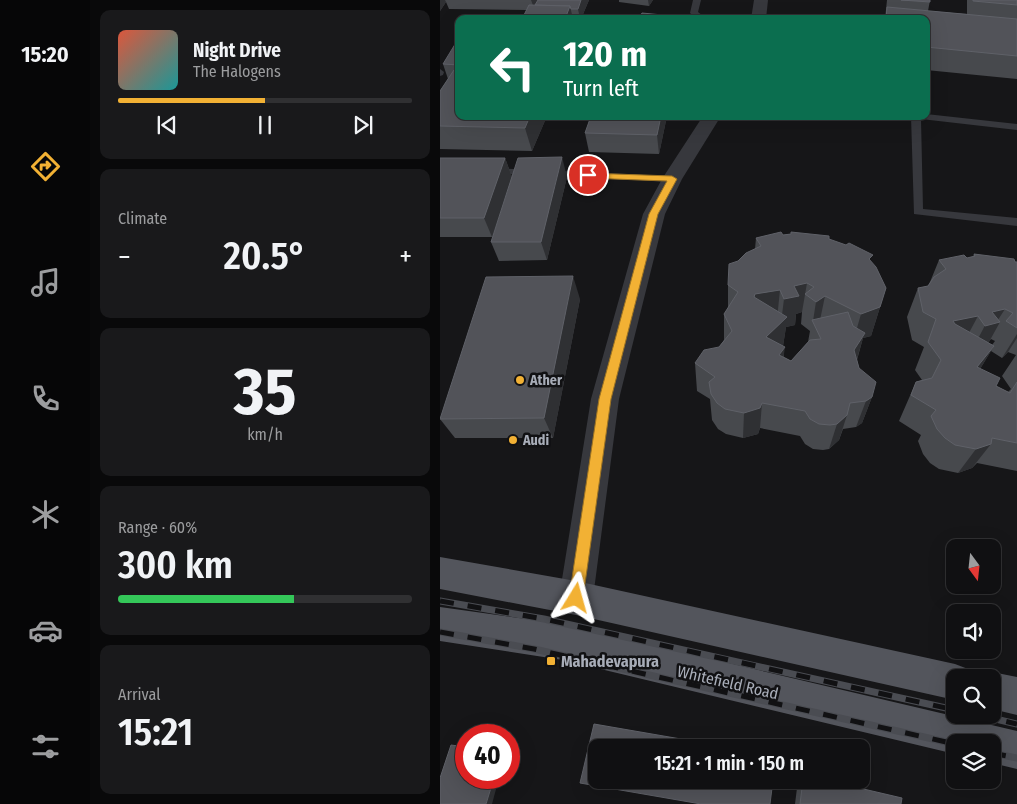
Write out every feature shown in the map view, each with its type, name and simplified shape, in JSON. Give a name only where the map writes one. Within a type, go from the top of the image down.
[{"type":"main road","points":[[440,574],[576,598],[946,680]]},
{"type":"main road","name":"Whitefield Road","points":[[440,624],[563,642],[950,734]]},
{"type":"main road","points":[[1001,692],[1017,696]]},
{"type":"main road","points":[[1001,746],[1017,750]]},
{"type":"street","points":[[759,15],[762,0]]},
{"type":"street","points":[[576,598],[605,399],[654,214],[672,179],[709,120]]},
{"type":"lane","points":[[697,0],[694,13],[697,15]]},
{"type":"lane","points":[[930,117],[1017,127]]},
{"type":"lane","points":[[917,120],[918,212],[1017,222]]},
{"type":"lane","points":[[479,170],[672,179]]},
{"type":"building","points":[[538,0],[581,0],[578,9],[571,9],[570,6],[535,5]]},
{"type":"building","points":[[901,0],[930,0],[930,2]]},
{"type":"building","points":[[1017,0],[1017,5],[973,1]]},
{"type":"building","points":[[529,5],[570,6],[567,15],[524,15]]},
{"type":"building","points":[[887,7],[1017,19],[1017,56],[930,47],[930,15],[886,15]]},
{"type":"building","points":[[642,13],[662,15],[641,15]]},
{"type":"building","points":[[455,44],[455,65],[443,64]]},
{"type":"building","points":[[455,70],[455,120],[528,120],[525,128],[440,126],[440,91]]},
{"type":"building","points":[[590,120],[660,120],[657,135],[585,133]]},
{"type":"building","points":[[562,157],[541,242],[491,242],[518,158]]},
{"type":"building","points":[[440,158],[505,158],[484,218],[440,218]]},
{"type":"building","points":[[781,232],[783,235],[791,234],[791,232],[829,236],[829,239],[846,245],[849,243],[873,255],[869,259],[876,267],[886,288],[880,307],[861,314],[825,296],[816,302],[805,294],[814,287],[807,283],[794,286],[799,296],[784,299],[780,290],[755,294],[754,297],[787,317],[766,337],[785,347],[779,355],[791,361],[810,340],[821,339],[812,320],[848,312],[853,326],[865,333],[854,350],[859,368],[876,382],[872,397],[866,401],[850,403],[847,415],[837,424],[819,424],[810,419],[805,411],[762,403],[760,408],[744,413],[725,409],[717,403],[711,394],[709,382],[715,377],[695,363],[704,350],[719,347],[732,331],[724,314],[738,292],[728,285],[729,264],[738,261],[746,253],[761,246],[756,238]]},
{"type":"building","points":[[974,254],[1014,259],[1017,262],[1017,328],[1006,321],[1013,313],[1005,309],[992,312],[1000,322],[985,326],[978,316],[953,321],[955,324],[994,346],[977,367],[1000,378],[996,386],[1010,393],[1017,382],[1017,443],[992,438],[991,444],[976,449],[955,445],[945,438],[937,429],[931,416],[936,410],[911,395],[916,382],[932,378],[941,360],[928,342],[936,319],[923,312],[918,288],[928,286],[934,277],[946,269],[939,260],[964,255],[967,258],[975,256]]},
{"type":"building","points":[[573,276],[544,418],[440,419],[486,277]]},
{"type":"building","points":[[594,724],[681,739],[590,739]]},
{"type":"building","points":[[451,745],[455,746],[455,789],[491,789],[486,804],[440,804],[440,778]]},
{"type":"building","points":[[588,749],[588,784],[580,783]]},
{"type":"building","points":[[615,789],[772,789],[770,804],[701,804]]},
{"type":"building","points":[[802,789],[864,789],[902,798],[901,804],[800,804]]},
{"type":"railway","points":[[440,601],[544,619],[946,708]]},
{"type":"railway","points":[[440,632],[534,649],[946,742]]},
{"type":"railway","points":[[1001,720],[1017,724]]},
{"type":"railway","points":[[1001,755],[1017,758]]},
{"type":"place","name":"Ather","points":[[520,380]]},
{"type":"place","name":"Audi","points":[[513,440]]},
{"type":"place","name":"Mahadevapura","points":[[551,661]]},
{"type":"route","points":[[576,598],[605,399],[654,214],[672,179],[588,175]]}]
